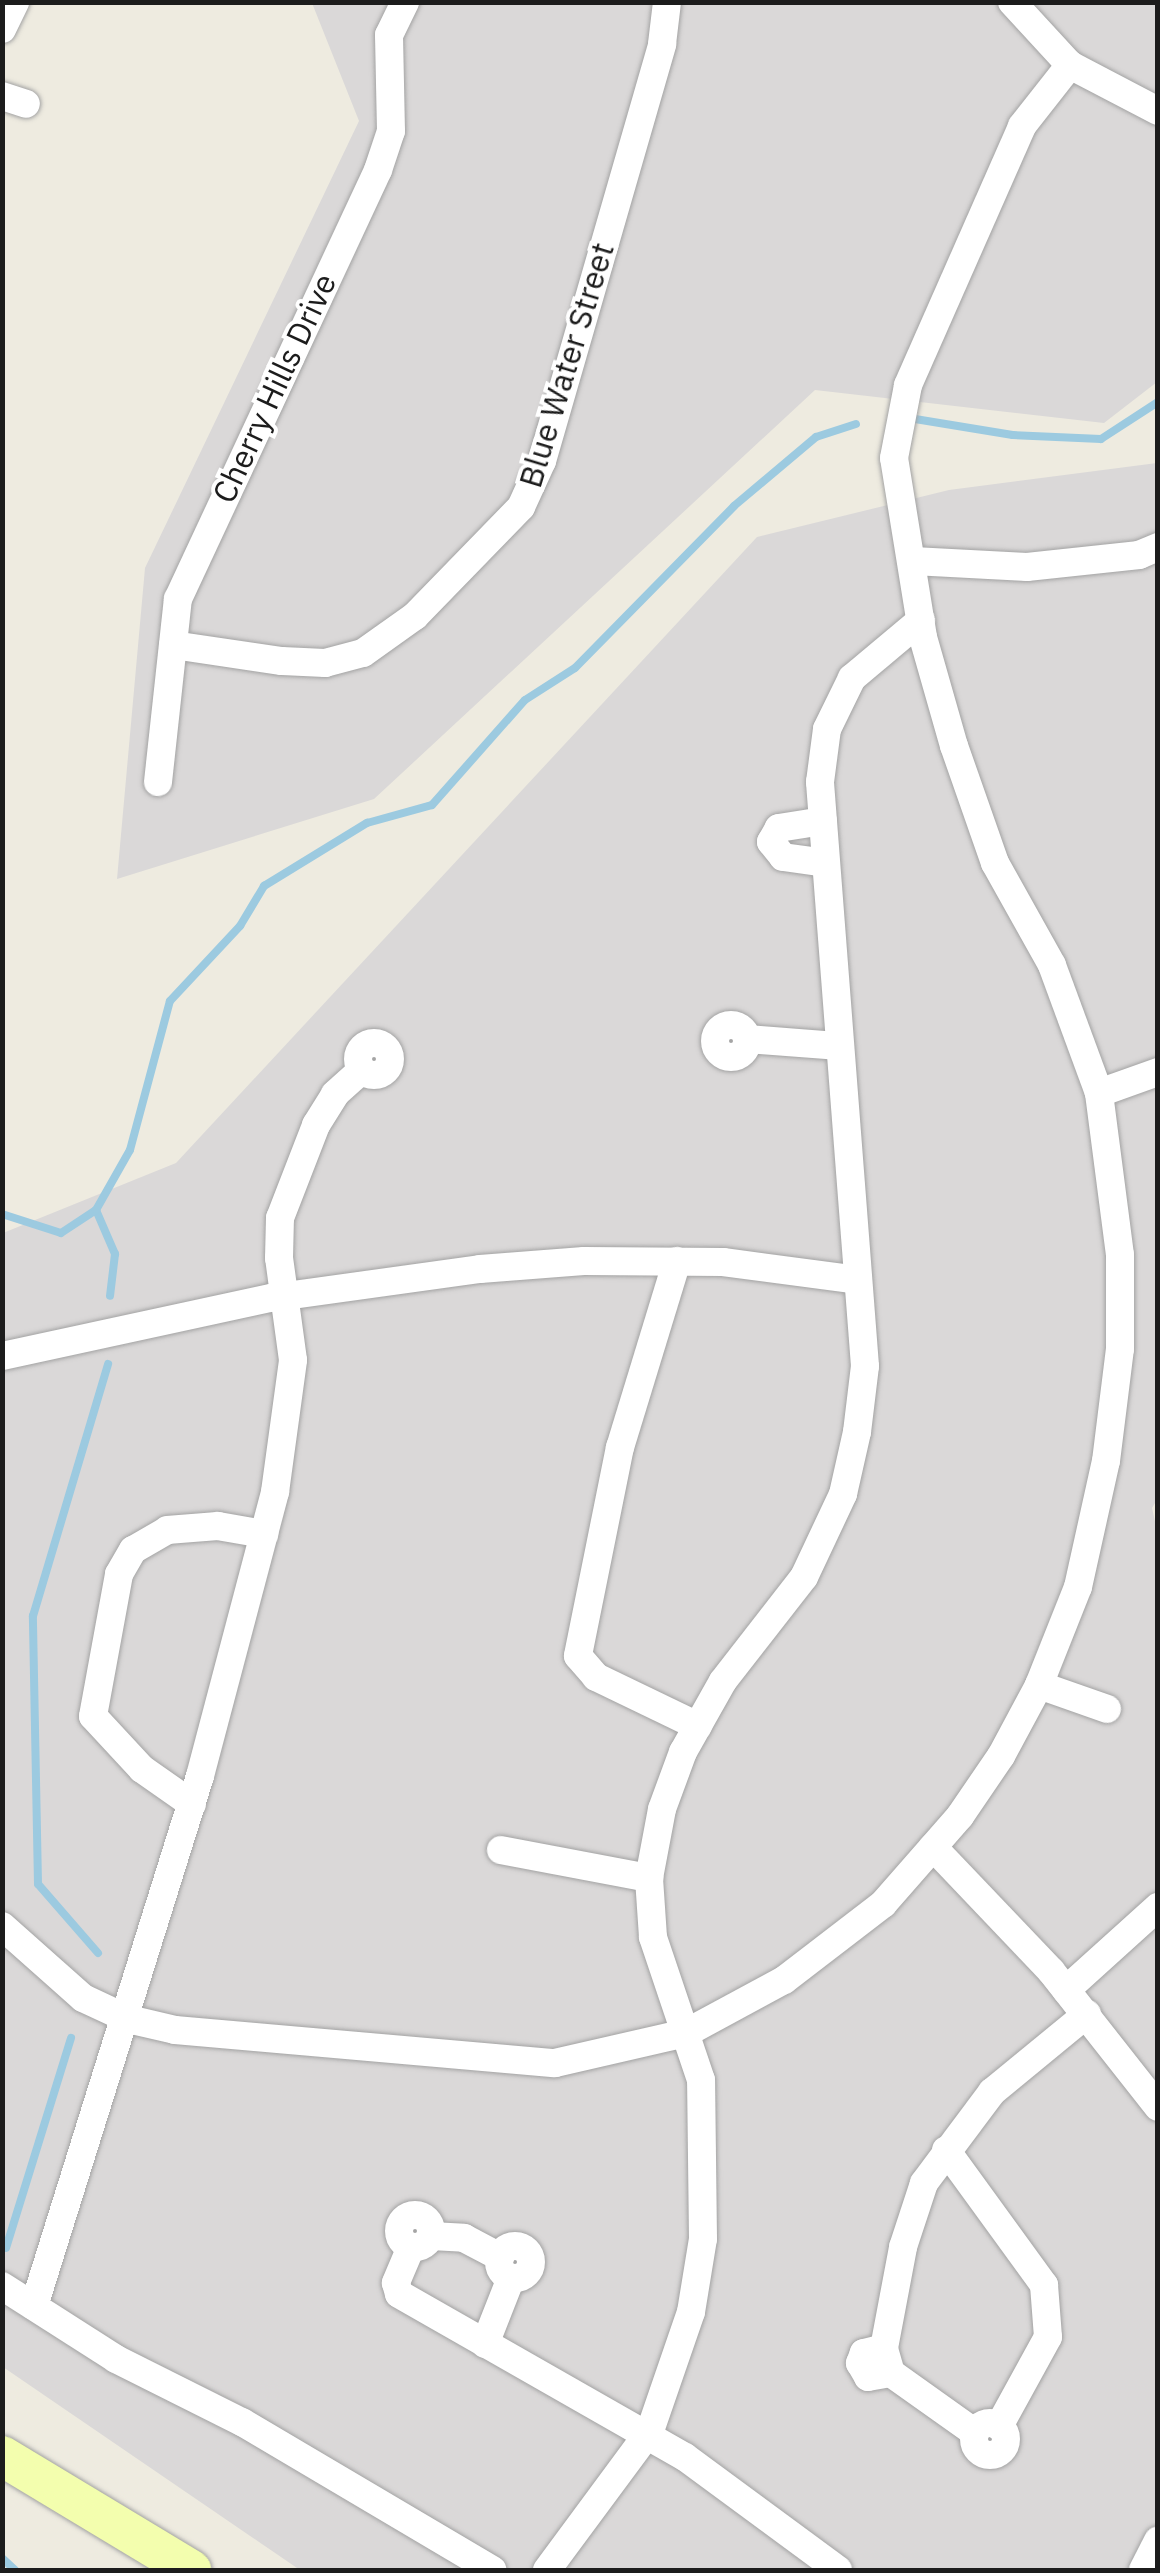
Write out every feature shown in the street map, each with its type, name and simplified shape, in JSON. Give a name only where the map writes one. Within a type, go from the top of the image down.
[{"type":"main road","points":[[10,2461],[191,2570]]},
{"type":"street","points":[[2,29],[14,2]]},
{"type":"street","name":"Cherry Hills Drive","points":[[158,782],[173,645],[190,566],[378,170],[391,131],[388,35],[405,2]]},
{"type":"street","name":"Blue Water Street","points":[[173,645],[282,661],[325,662],[364,653],[415,616],[521,507],[542,461],[662,44],[666,2]]},
{"type":"street","points":[[1012,2],[1070,65],[1158,112]]},
{"type":"street","points":[[2,1926],[82,1998],[128,2020],[176,2030],[555,2063],[686,2033],[784,1980],[884,1904],[934,1847],[1001,1756],[1039,1685],[1078,1587],[1106,1462],[1120,1350],[1120,1255],[1100,1092],[1052,965],[995,863],[954,746],[921,620],[894,458],[908,386],[1022,126],[1070,65]]},
{"type":"street","points":[[913,561],[1027,567],[1140,555],[1158,547]]},
{"type":"street","points":[[547,2570],[646,2439],[691,2312],[702,2239],[700,2080],[652,1937],[649,1878],[662,1809],[698,1726],[723,1681],[804,1577],[843,1494],[865,1366],[837,1046],[823,821],[827,729],[852,678],[921,620]]},
{"type":"street","points":[[823,821],[779,828],[771,842],[783,858],[826,863]]},
{"type":"street","points":[[747,1039],[837,1046]]},
{"type":"street","points":[[34,2306],[128,2020],[192,1804],[264,1534],[293,1360],[280,1218],[296,1166],[335,1094],[362,1070]]},
{"type":"street","points":[[1100,1092],[1158,1072]]},
{"type":"street","points":[[2,1356],[285,1296],[480,1269],[677,1261],[800,1268],[858,1280]]},
{"type":"street","points":[[677,1261],[620,1448],[578,1656],[596,1676],[698,1726]]},
{"type":"street","points":[[192,1804],[142,1769],[93,1716],[119,1574],[133,1550],[167,1530],[218,1526],[264,1534]]},
{"type":"street","points":[[1039,1685],[1107,1709]]},
{"type":"street","points":[[934,1847],[1087,2014],[1158,2107]]},
{"type":"street","points":[[501,1850],[649,1878]]},
{"type":"street","points":[[1066,1990],[1158,1907]]},
{"type":"street","points":[[946,2150],[1044,2286],[1048,2337],[987,2429],[888,2361],[912,2211],[946,2150],[992,2092],[1087,2014]]},
{"type":"street","points":[[485,2344],[506,2268],[464,2238],[421,2241],[396,2283],[400,2294],[646,2439],[734,2489],[838,2570]]},
{"type":"street","points":[[2,2286],[492,2570]]},
{"type":"street","points":[[1143,2570],[1158,2541]]},
{"type":"shaded area","points":[[312,3],[1157,3],[1157,382],[1104,423],[815,390],[374,799],[117,879],[145,568],[359,121]]},
{"type":"shaded area","points":[[1157,463],[1158,1498],[1152,1508],[1158,1535],[1157,2570],[300,2570],[3,2367],[3,1233],[176,1163],[757,537],[949,490]]},
{"type":"waterway","points":[[909,418],[1013,435],[1101,439],[1158,402]]},
{"type":"waterway","points":[[2,1214],[61,1233],[96,1210],[130,1150],[170,1001],[240,926],[264,886],[367,823],[432,805],[525,700],[575,668],[734,506],[816,437],[856,424]]},
{"type":"waterway","points":[[96,1210],[115,1254],[110,1296]]},
{"type":"waterway","points":[[98,1953],[38,1884],[33,1616],[108,1364]]},
{"type":"waterway","points":[[6,2248],[71,2038]]},
{"type":"waterway","points":[[2,2558],[15,2570]]}]
